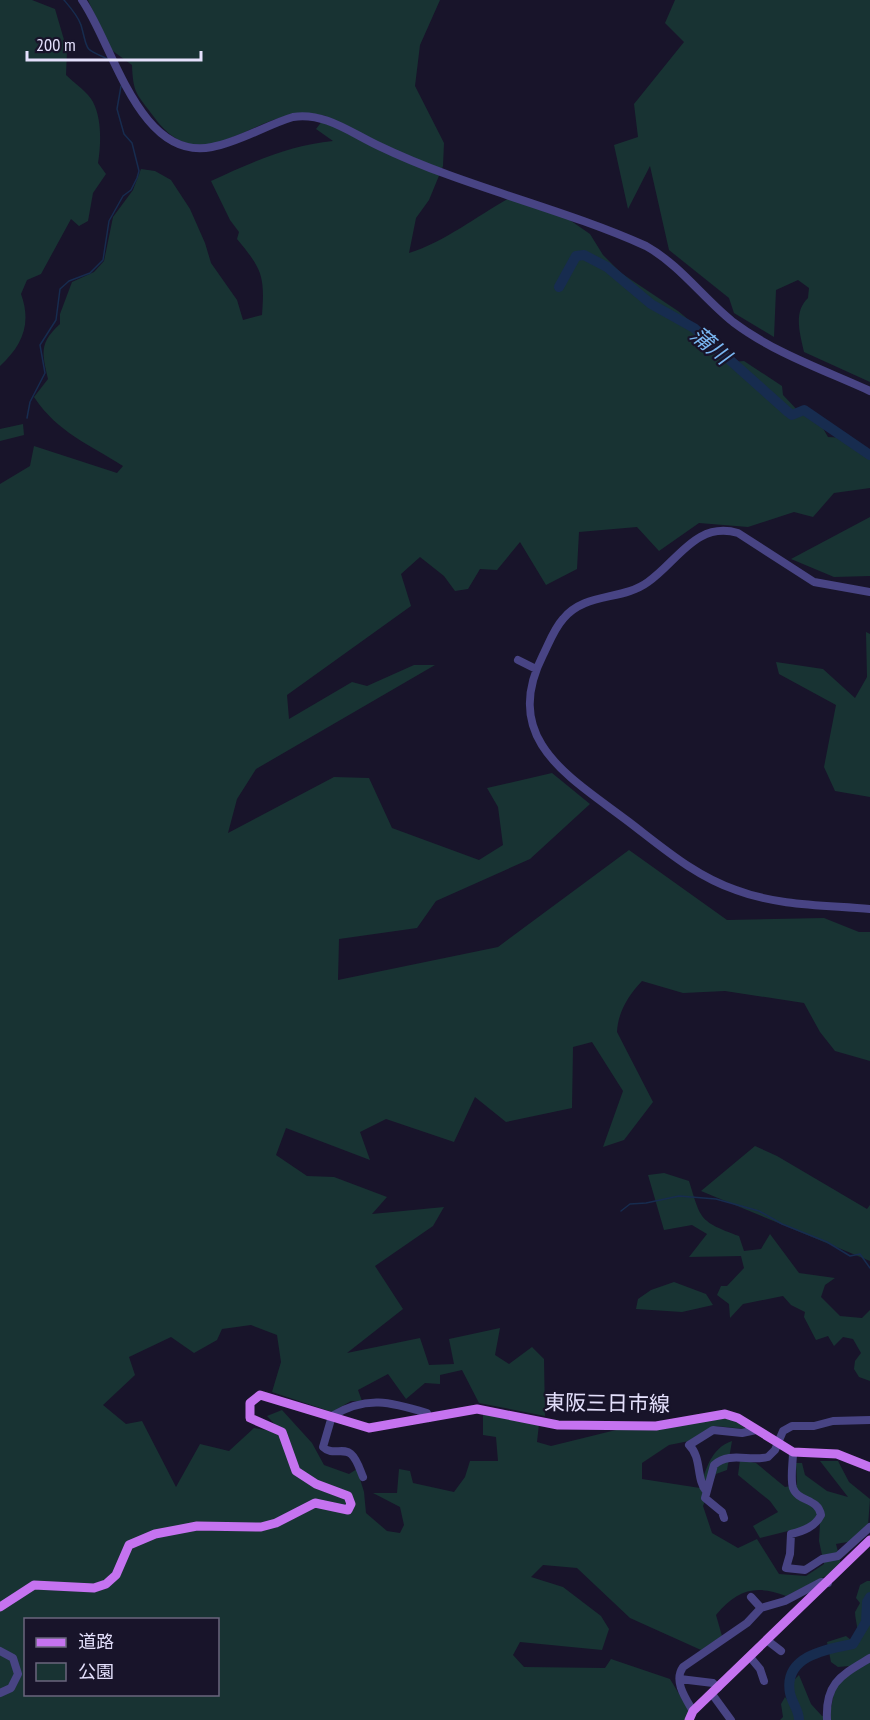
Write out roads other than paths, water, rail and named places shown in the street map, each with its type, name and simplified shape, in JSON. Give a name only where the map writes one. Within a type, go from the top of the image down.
[{"type":"main road","name":"東阪三日市線","points":[[0,1607],[34,1586],[102,1586],[116,1575],[129,1545],[155,1534],[197,1526],[241,1529],[261,1527],[279,1522],[315,1503],[348,1510],[351,1504],[348,1496],[316,1484],[296,1471],[282,1432],[250,1418],[248,1410],[252,1400],[265,1395],[369,1428],[477,1409],[551,1425],[656,1426],[711,1414],[725,1414],[738,1418],[777,1445],[793,1452],[837,1454],[870,1467]]},
{"type":"main road","points":[[691,1716],[870,1540]]},
{"type":"street","points":[[82,0],[128,90],[157,129],[184,146],[200,149],[213,147],[293,117],[321,118],[413,161],[639,242],[672,264],[722,312],[753,335],[870,391]]},
{"type":"street","points":[[870,592],[814,582],[745,536],[732,531],[712,532],[691,542],[645,584],[626,592],[590,600],[571,611],[558,626],[536,669],[531,689],[530,710],[534,731],[547,755],[565,772],[690,868],[720,884],[769,900],[870,909]]},
{"type":"street","points":[[519,660],[536,669]]},
{"type":"street","points":[[363,1477],[352,1454],[331,1453],[323,1447],[332,1416],[354,1404],[393,1403],[427,1413],[429,1418]]},
{"type":"street","points":[[706,1491],[714,1465],[718,1461],[733,1457],[764,1458],[772,1454],[783,1431],[792,1426],[814,1426],[833,1420],[870,1420]]},
{"type":"street","points":[[724,1518],[722,1512],[709,1503],[701,1482],[695,1454],[689,1445],[713,1430],[742,1433],[756,1430]]},
{"type":"street","points":[[793,1452],[793,1487],[797,1493],[814,1502],[821,1515],[818,1522],[808,1529],[791,1534],[790,1554],[786,1568],[805,1570],[822,1559],[838,1556],[870,1527]]},
{"type":"street","points":[[691,1716],[682,1693],[680,1679],[683,1667],[747,1623],[761,1608],[785,1601],[821,1582],[828,1583]]},
{"type":"street","points":[[751,1597],[761,1608]]},
{"type":"street","points":[[768,1641],[781,1651]]},
{"type":"street","points":[[0,1651],[13,1658],[18,1674],[11,1689],[0,1693]]},
{"type":"street","points":[[750,1657],[760,1669],[764,1681]]},
{"type":"street","points":[[827,1720],[826,1710],[837,1680],[846,1671],[870,1658]]},
{"type":"street","points":[[680,1679],[713,1683],[731,1720]]},
{"type":"waterway","points":[[64,0],[80,22],[88,48],[110,60]]},
{"type":"waterway","points":[[27,418],[30,402],[45,373],[40,345],[56,320],[60,289],[69,281],[90,273],[103,260],[109,221],[123,196],[131,190],[139,171],[132,143],[124,134],[117,109],[121,86]]},
{"type":"waterway","name":"蒲川","points":[[559,287],[576,256],[584,255],[607,267],[651,304],[694,328],[792,415],[804,410],[870,455]]},
{"type":"waterway","points":[[621,1211],[630,1204],[679,1196],[716,1199],[759,1211],[782,1224],[827,1242],[850,1256],[860,1254],[870,1268]]},
{"type":"waterway","points":[[799,1720],[790,1693],[793,1670],[800,1663],[820,1652],[853,1644],[866,1622],[867,1602],[870,1597]]}]
